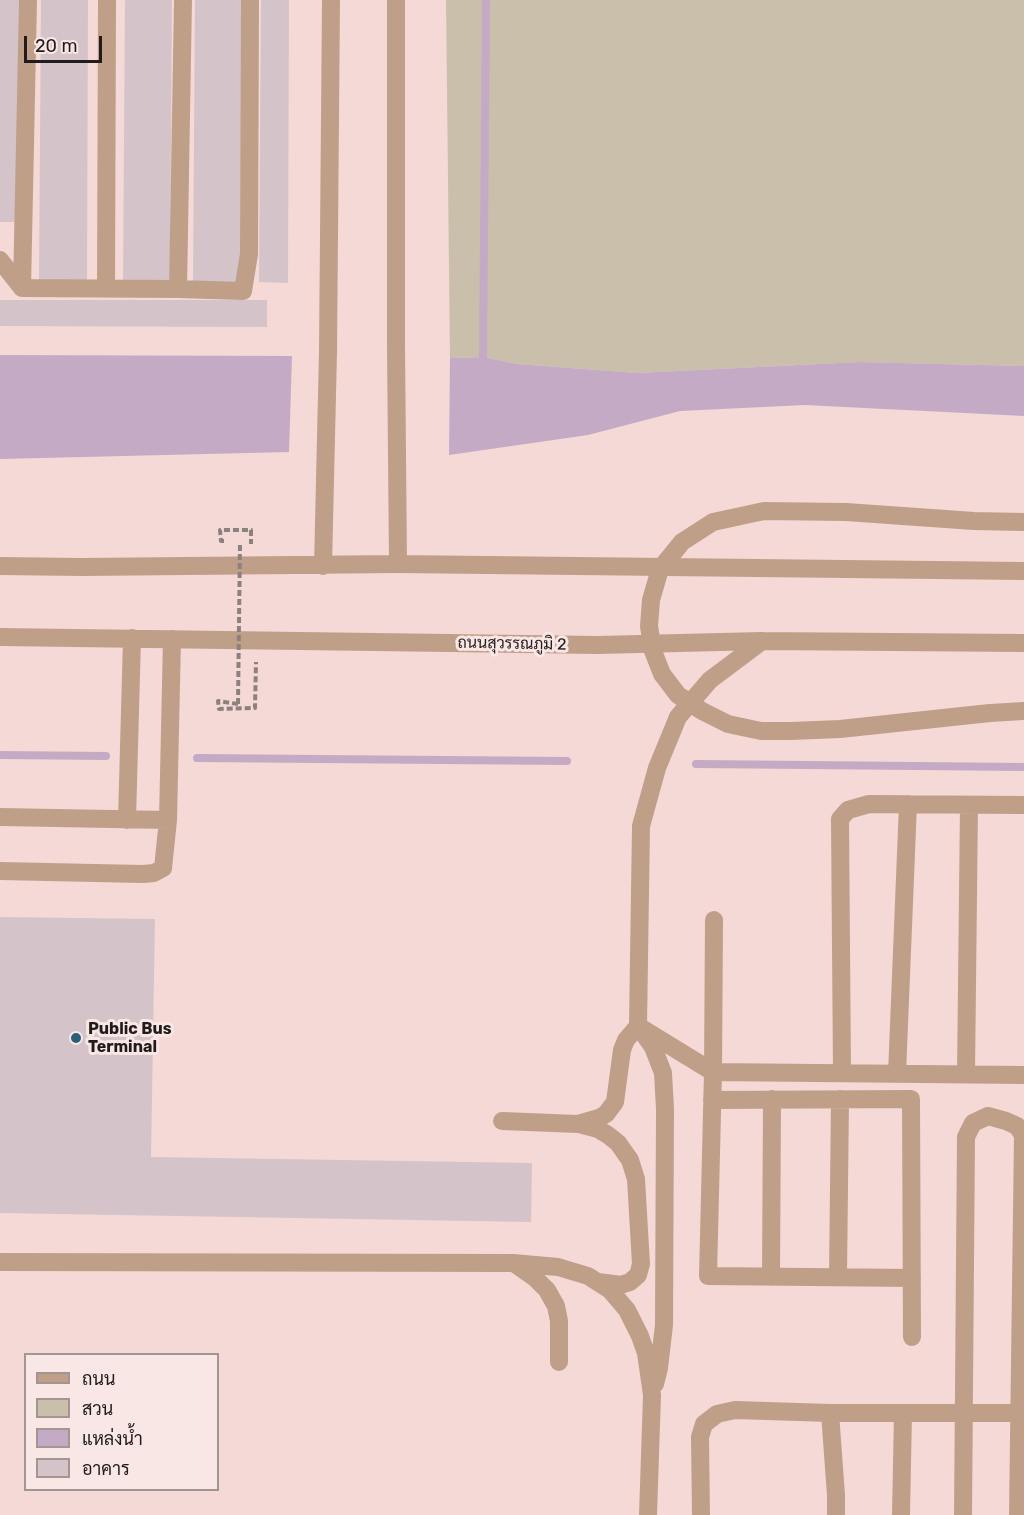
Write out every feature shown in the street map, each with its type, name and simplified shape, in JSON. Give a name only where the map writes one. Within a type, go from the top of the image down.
[{"type":"street","points":[[22,288],[28,0]]},
{"type":"street","points":[[106,0],[106,288]]},
{"type":"street","points":[[178,289],[183,0]]},
{"type":"street","points":[[22,288],[243,291],[249,254],[250,0]]},
{"type":"street","points":[[323,566],[328,352],[331,0]]},
{"type":"street","points":[[396,0],[398,564]]},
{"type":"street","points":[[0,260],[22,288]]},
{"type":"street","points":[[1024,522],[764,511],[713,522],[682,542],[660,569],[651,600],[649,626],[653,651],[662,674],[678,695],[728,724],[761,731],[840,729],[1024,711]]},
{"type":"street","points":[[0,566],[398,564],[1024,570]]},
{"type":"street","name":"ถนนสุวรรณภูมิ 2","points":[[0,637],[598,645],[762,641],[1024,643]]},
{"type":"street","points":[[127,820],[132,638]]},
{"type":"street","points":[[0,871],[142,874],[154,873],[163,868],[168,820],[172,639]]},
{"type":"street","points":[[652,1395],[659,1368],[664,1325],[663,1073],[653,1047],[638,1026],[641,826],[657,768],[678,717],[710,680],[762,641]]},
{"type":"street","points":[[842,1073],[840,819],[848,810],[869,804],[1024,805]]},
{"type":"street","points":[[897,1074],[908,804]]},
{"type":"street","points":[[966,1074],[969,805]]},
{"type":"street","points":[[0,818],[168,820]]},
{"type":"street","points":[[714,920],[708,1276],[912,1278]]},
{"type":"street","points":[[638,1026],[712,1072],[1024,1075]]},
{"type":"street","points":[[578,1124],[599,1118],[611,1108],[616,1094],[622,1050],[626,1040],[638,1026]]},
{"type":"street","points":[[771,1099],[771,1277]]},
{"type":"street","points":[[838,1277],[840,1099]]},
{"type":"street","points":[[712,1100],[911,1099],[912,1337]]},
{"type":"street","points":[[963,1515],[966,1137],[973,1123],[988,1116],[1017,1126],[1023,1134],[1022,1413],[1018,1515]]},
{"type":"street","points":[[502,1121],[578,1124],[598,1129],[618,1143],[630,1160],[636,1179],[640,1264],[638,1275],[630,1282],[621,1285],[596,1281]]},
{"type":"street","points":[[1,1262],[513,1263],[558,1267],[588,1276],[610,1290],[627,1310],[646,1353],[652,1395],[648,1515]]},
{"type":"street","points":[[513,1263],[535,1278],[547,1290],[556,1306],[559,1321],[560,1362]]},
{"type":"street","points":[[701,1515],[700,1437],[704,1424],[717,1414],[735,1410],[830,1413],[1022,1413]]},
{"type":"street","points":[[830,1413],[836,1515]]},
{"type":"street","points":[[901,1515],[903,1413]]},
{"type":"path","points":[[251,530],[220,530],[221,541],[240,543],[238,704],[218,700],[219,709],[255,708],[256,640]]},
{"type":"shaded area","points":[[0,0],[1024,0],[1024,1515],[0,1515]]},
{"type":"green space","points":[[446,0],[1024,0],[1024,366],[860,362],[636,373],[518,364],[483,357],[450,358]]},
{"type":"water","points":[[0,355],[292,356],[289,452],[0,459]]},
{"type":"water","points":[[483,357],[518,364],[636,373],[860,362],[1024,366],[1024,416],[805,405],[680,411],[588,435],[449,455],[450,358]]},
{"type":"building","points":[[0,0],[19,0],[18,222],[0,222]]},
{"type":"building","points":[[41,0],[88,0],[87,281],[39,280]]},
{"type":"building","points":[[125,0],[172,0],[170,281],[123,281]]},
{"type":"building","points":[[195,0],[242,0],[240,282],[193,282]]},
{"type":"building","points":[[261,0],[289,0],[288,283],[259,282]]},
{"type":"building","points":[[0,300],[267,300],[267,327],[0,326]]},
{"type":"building","name":"Public Bus Terminal","points":[[0,917],[155,919],[151,1157],[532,1163],[531,1222],[0,1213]]},
{"type":"waterway","points":[[483,357],[486,0]]},
{"type":"waterway","points":[[0,755],[106,756]]},
{"type":"waterway","points":[[197,758],[567,761]]},
{"type":"waterway","points":[[696,764],[1024,767]]},
{"type":"place","name":"Public Bus Terminal","points":[[76,1038]]}]
